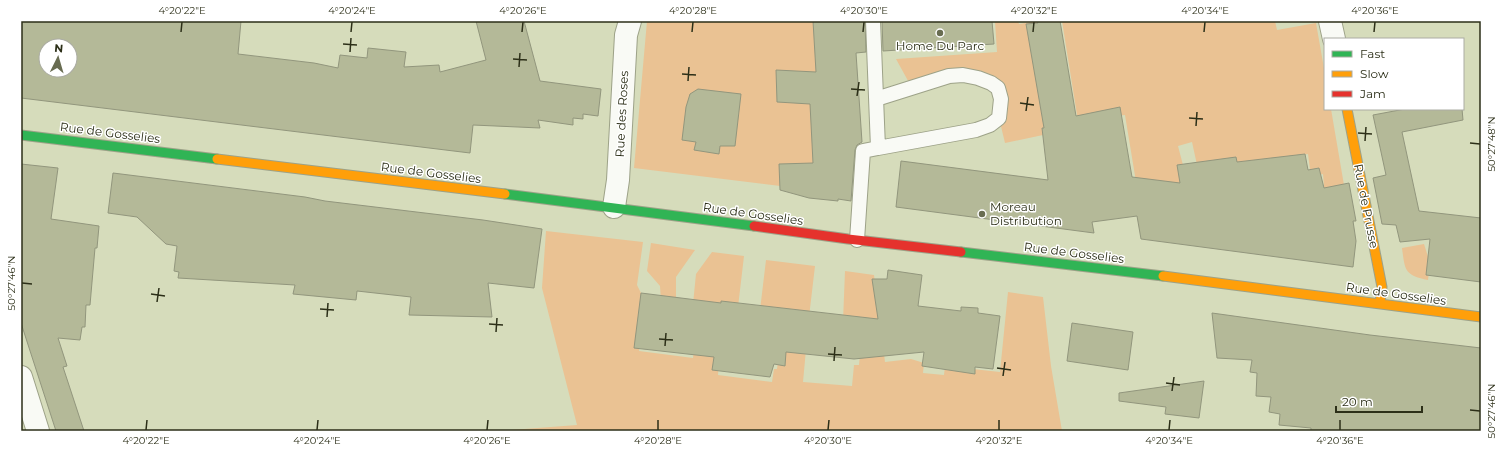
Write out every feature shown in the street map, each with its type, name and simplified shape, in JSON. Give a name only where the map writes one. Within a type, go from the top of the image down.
[{"type":"main road","name":"Rue de Prusse","points":[[1347,110],[1382,287],[1380,303]]},
{"type":"main road","name":"Rue de Gosselies","points":[[21,135],[614,208],[857,240],[1101,268],[1481,317]]},
{"type":"street","points":[[1330,21],[1334,38]]},
{"type":"street","name":"Rue des Roses","points":[[614,208],[618,180],[626,26]]},
{"type":"street","points":[[21,377],[38,431]]},
{"type":"lane","points":[[872,21],[878,148]]},
{"type":"lane","points":[[857,240],[863,151],[976,130],[990,125],[999,118],[1001,99],[998,88],[991,83],[978,78],[963,75],[949,76],[876,99]]},
{"type":"shaded area","points":[[647,21],[813,21],[817,71],[821,191],[634,168]]},
{"type":"shaded area","points":[[995,21],[1018,21],[1019,24],[1038,21],[1049,116],[1043,135],[1005,143],[999,118],[1001,99],[978,78],[912,88],[896,59],[997,52]]},
{"type":"shaded area","points":[[1062,21],[1275,21],[1277,30],[1316,23],[1324,68],[1324,110],[1331,110],[1345,191],[1325,197],[1323,174],[1311,177],[1308,154],[1199,174],[1192,142],[1178,146],[1189,188],[1140,206],[1125,115],[1078,121]]},
{"type":"shaded area","points":[[546,231],[643,242],[637,285],[644,299],[639,351],[693,358],[699,305],[693,304],[696,274],[712,252],[744,256],[738,307],[719,362],[718,375],[772,382],[774,369],[777,369],[785,314],[760,310],[766,260],[815,266],[803,382],[852,386],[854,365],[859,365],[863,323],[843,321],[845,271],[874,275],[885,362],[911,359],[924,363],[923,373],[944,375],[945,366],[1000,372],[1008,292],[1043,297],[1051,366],[1062,431],[499,431],[577,425],[542,288]]},
{"type":"shaded area","points":[[651,243],[695,250],[676,277],[676,302],[661,301],[660,286],[647,271]]},
{"type":"shaded area","points":[[1424,244],[1430,263],[1428,280],[1414,276],[1407,270],[1402,248]]},
{"type":"building","points":[[21,21],[241,21],[238,54],[314,63],[338,68],[340,55],[367,58],[368,48],[406,52],[404,67],[439,65],[440,72],[486,60],[476,21],[524,21],[540,81],[601,89],[598,116],[583,114],[583,119],[573,118],[573,125],[538,120],[540,128],[473,125],[470,153],[21,98]]},
{"type":"building","points":[[813,21],[865,21],[866,52],[856,53],[862,142],[857,145],[855,150],[851,201],[809,198],[780,190],[779,164],[813,163],[810,104],[777,102],[776,70],[816,72]]},
{"type":"building","name":"Home Du Parc","points":[[882,21],[992,21],[994,44],[883,51]]},
{"type":"building","points":[[1037,21],[1060,21],[1076,116],[1120,107],[1132,177],[1180,183],[1177,165],[1236,157],[1237,162],[1305,154],[1308,170],[1319,168],[1324,188],[1349,183],[1356,221],[1353,221],[1356,241],[1353,267],[1141,239],[1137,216],[1092,222],[1094,233],[896,207],[901,161],[1048,180],[1042,128],[1044,128],[1026,24],[1038,23]]},
{"type":"building","points":[[698,89],[741,94],[735,146],[720,146],[719,154],[694,150],[696,142],[682,140],[686,107],[690,94]]},
{"type":"building","points":[[1400,110],[1462,110],[1463,120],[1402,132],[1419,211],[1481,218],[1481,282],[1426,275],[1430,239],[1400,242],[1396,225],[1382,224],[1373,178],[1386,175],[1373,115]]},
{"type":"building","points":[[21,164],[58,168],[51,219],[99,226],[97,248],[95,248],[90,305],[86,305],[85,327],[82,327],[80,340],[58,338],[67,366],[63,367],[84,431],[56,431],[21,323]]},
{"type":"building","points":[[113,173],[483,220],[542,229],[534,288],[488,283],[492,317],[409,315],[411,297],[357,291],[356,300],[293,294],[295,285],[178,278],[179,272],[174,271],[177,246],[166,244],[137,217],[108,213]]},
{"type":"building","points":[[888,270],[922,275],[918,306],[961,311],[961,307],[978,308],[978,313],[1000,316],[993,369],[975,367],[975,374],[922,366],[924,352],[854,359],[786,352],[785,366],[774,364],[770,377],[712,370],[714,357],[634,348],[641,293],[721,303],[721,301],[878,319],[872,279],[887,279]]},
{"type":"building","points":[[1212,313],[1370,335],[1481,348],[1481,431],[1311,431],[1311,428],[1279,425],[1280,414],[1269,412],[1271,397],[1256,396],[1257,373],[1250,372],[1252,360],[1217,358]]},
{"type":"building","points":[[1072,323],[1133,332],[1128,370],[1067,361]]},
{"type":"building","points":[[1204,381],[1199,418],[1165,414],[1166,407],[1119,401],[1119,393]]},
{"type":"traffic: fast","points":[[21,135],[217,159]]},
{"type":"traffic: fast","points":[[505,194],[754,226]]},
{"type":"traffic: fast","points":[[961,252],[1163,276]]},
{"type":"traffic: slow","points":[[1347,110],[1382,287],[1380,303]]},
{"type":"traffic: slow","points":[[217,159],[505,194]]},
{"type":"traffic: slow","points":[[1163,276],[1481,317]]},
{"type":"traffic: jam","points":[[754,226],[961,252]]},
{"type":"place","name":"Home Du Parc","points":[[940,33]]},
{"type":"place","name":"Moreau Distribution","points":[[982,214]]}]
